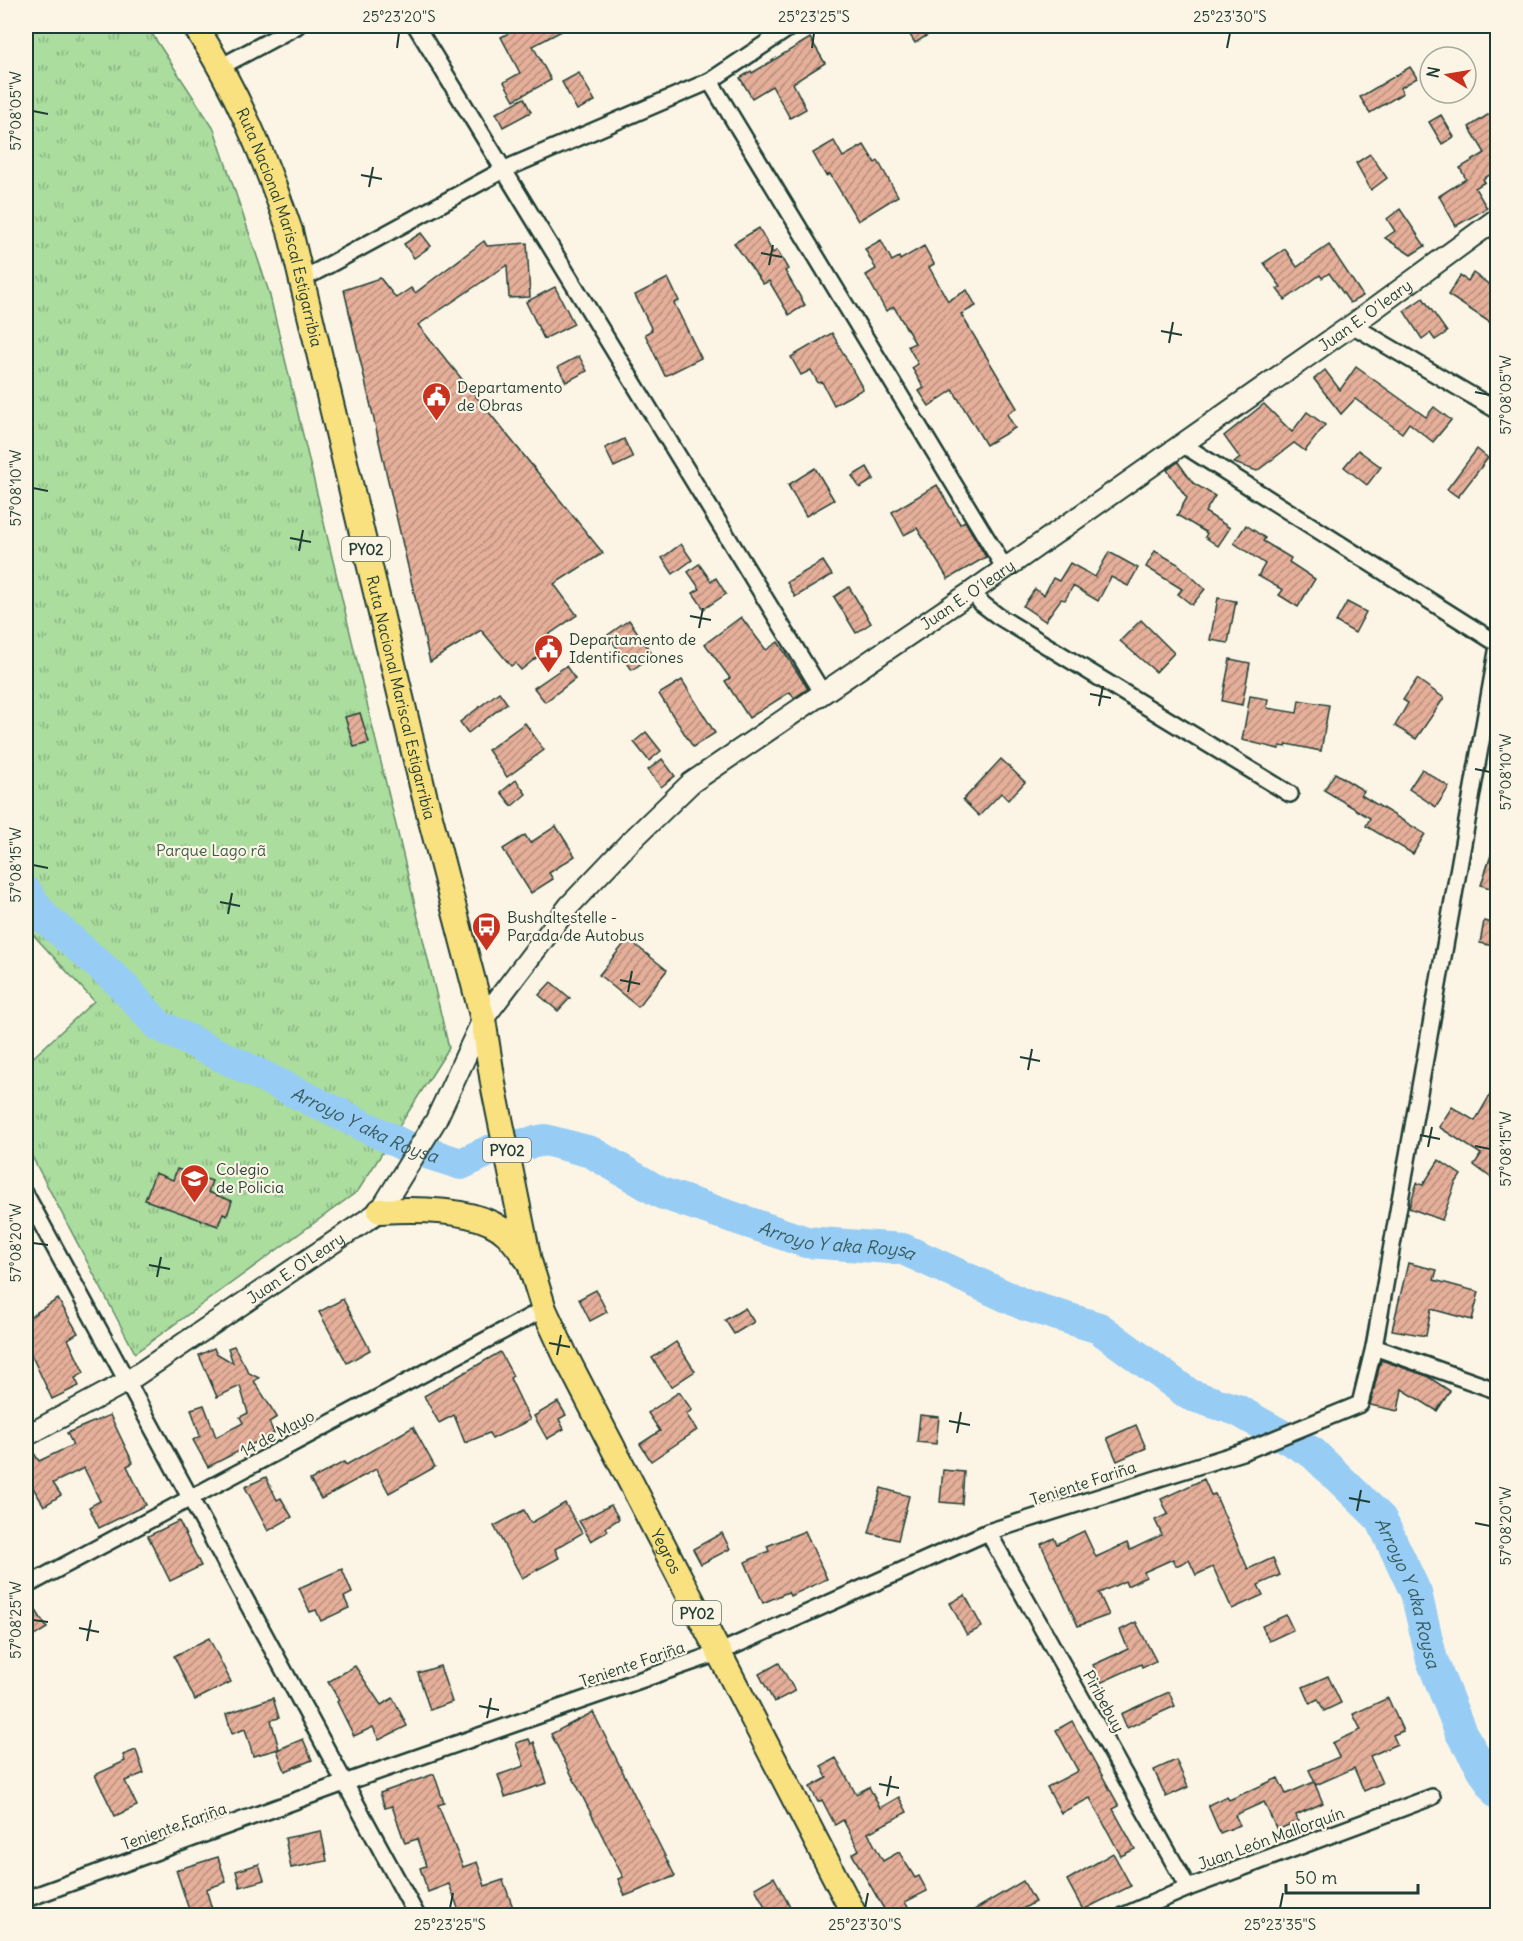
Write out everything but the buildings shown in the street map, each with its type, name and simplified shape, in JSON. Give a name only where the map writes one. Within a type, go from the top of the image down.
[{"type":"main road","name":"Ruta Nacional Mariscal Estigarribia","points":[[195,26],[222,66],[263,154],[290,231],[424,794],[483,1019],[494,1089],[520,1211]]},
{"type":"main road","points":[[380,1211],[431,1210],[490,1224],[506,1233],[529,1261]]},
{"type":"main road","name":"Yegros","points":[[520,1211],[529,1261],[544,1309],[566,1357],[855,1916]]},
{"type":"street","points":[[222,66],[297,26]]},
{"type":"street","points":[[416,26],[822,692]]},
{"type":"street","points":[[303,279],[505,169],[710,81],[792,26]]},
{"type":"street","points":[[710,81],[1004,567]]},
{"type":"street","name":"Juan E. O´leary","points":[[483,1019],[569,906],[691,783],[973,591],[1004,567],[1352,325],[1497,218]]},
{"type":"street","points":[[1352,325],[1497,411]]},
{"type":"street","points":[[1182,444],[1497,645],[1491,720],[1374,1347],[1497,1391]]},
{"type":"street","points":[[973,591],[981,603],[998,616],[1290,794]]},
{"type":"street","name":"Juan E. O'Leary","points":[[26,1436],[128,1381],[380,1211],[436,1120],[483,1019]]},
{"type":"street","points":[[26,1195],[417,1916]]},
{"type":"street","name":"14 de Mayo","points":[[26,1586],[544,1309]]},
{"type":"street","name":"Teniente Fariña","points":[[26,1899],[344,1783],[718,1653],[988,1532],[1245,1451],[1324,1420],[1360,1404],[1374,1347]]},
{"type":"street","name":"Piribebuy","points":[[988,1532],[1188,1888]]},
{"type":"street","name":"Juan León Mallorquín","points":[[1123,1916],[1188,1888],[1432,1797]]},
{"type":"green space","name":"Parque Lago rã","points":[[26,26],[147,26],[214,129],[269,292],[449,1048],[358,1191],[135,1353],[26,1145],[26,1064],[94,1001],[26,927]]},
{"type":"waterway","name":"Arroyo Y aka Roysa","points":[[26,892],[43,916],[120,983],[158,1025],[405,1146],[461,1164],[489,1151],[545,1140],[591,1152],[661,1193],[806,1242],[903,1249],[1025,1305],[1099,1328],[1190,1395],[1237,1410],[1313,1453],[1381,1519],[1416,1593],[1432,1660],[1461,1733],[1498,1794]]},
{"type":"place","name":"Departamento de Obras","points":[[436,422]]},
{"type":"place","name":"Departamento de Identificaciones","points":[[548,674]]},
{"type":"place","name":"Bushaltestelle - Parada de Autobus","points":[[486,952]]},
{"type":"place","name":"Colegio de Policia","points":[[195,1204]]}]
